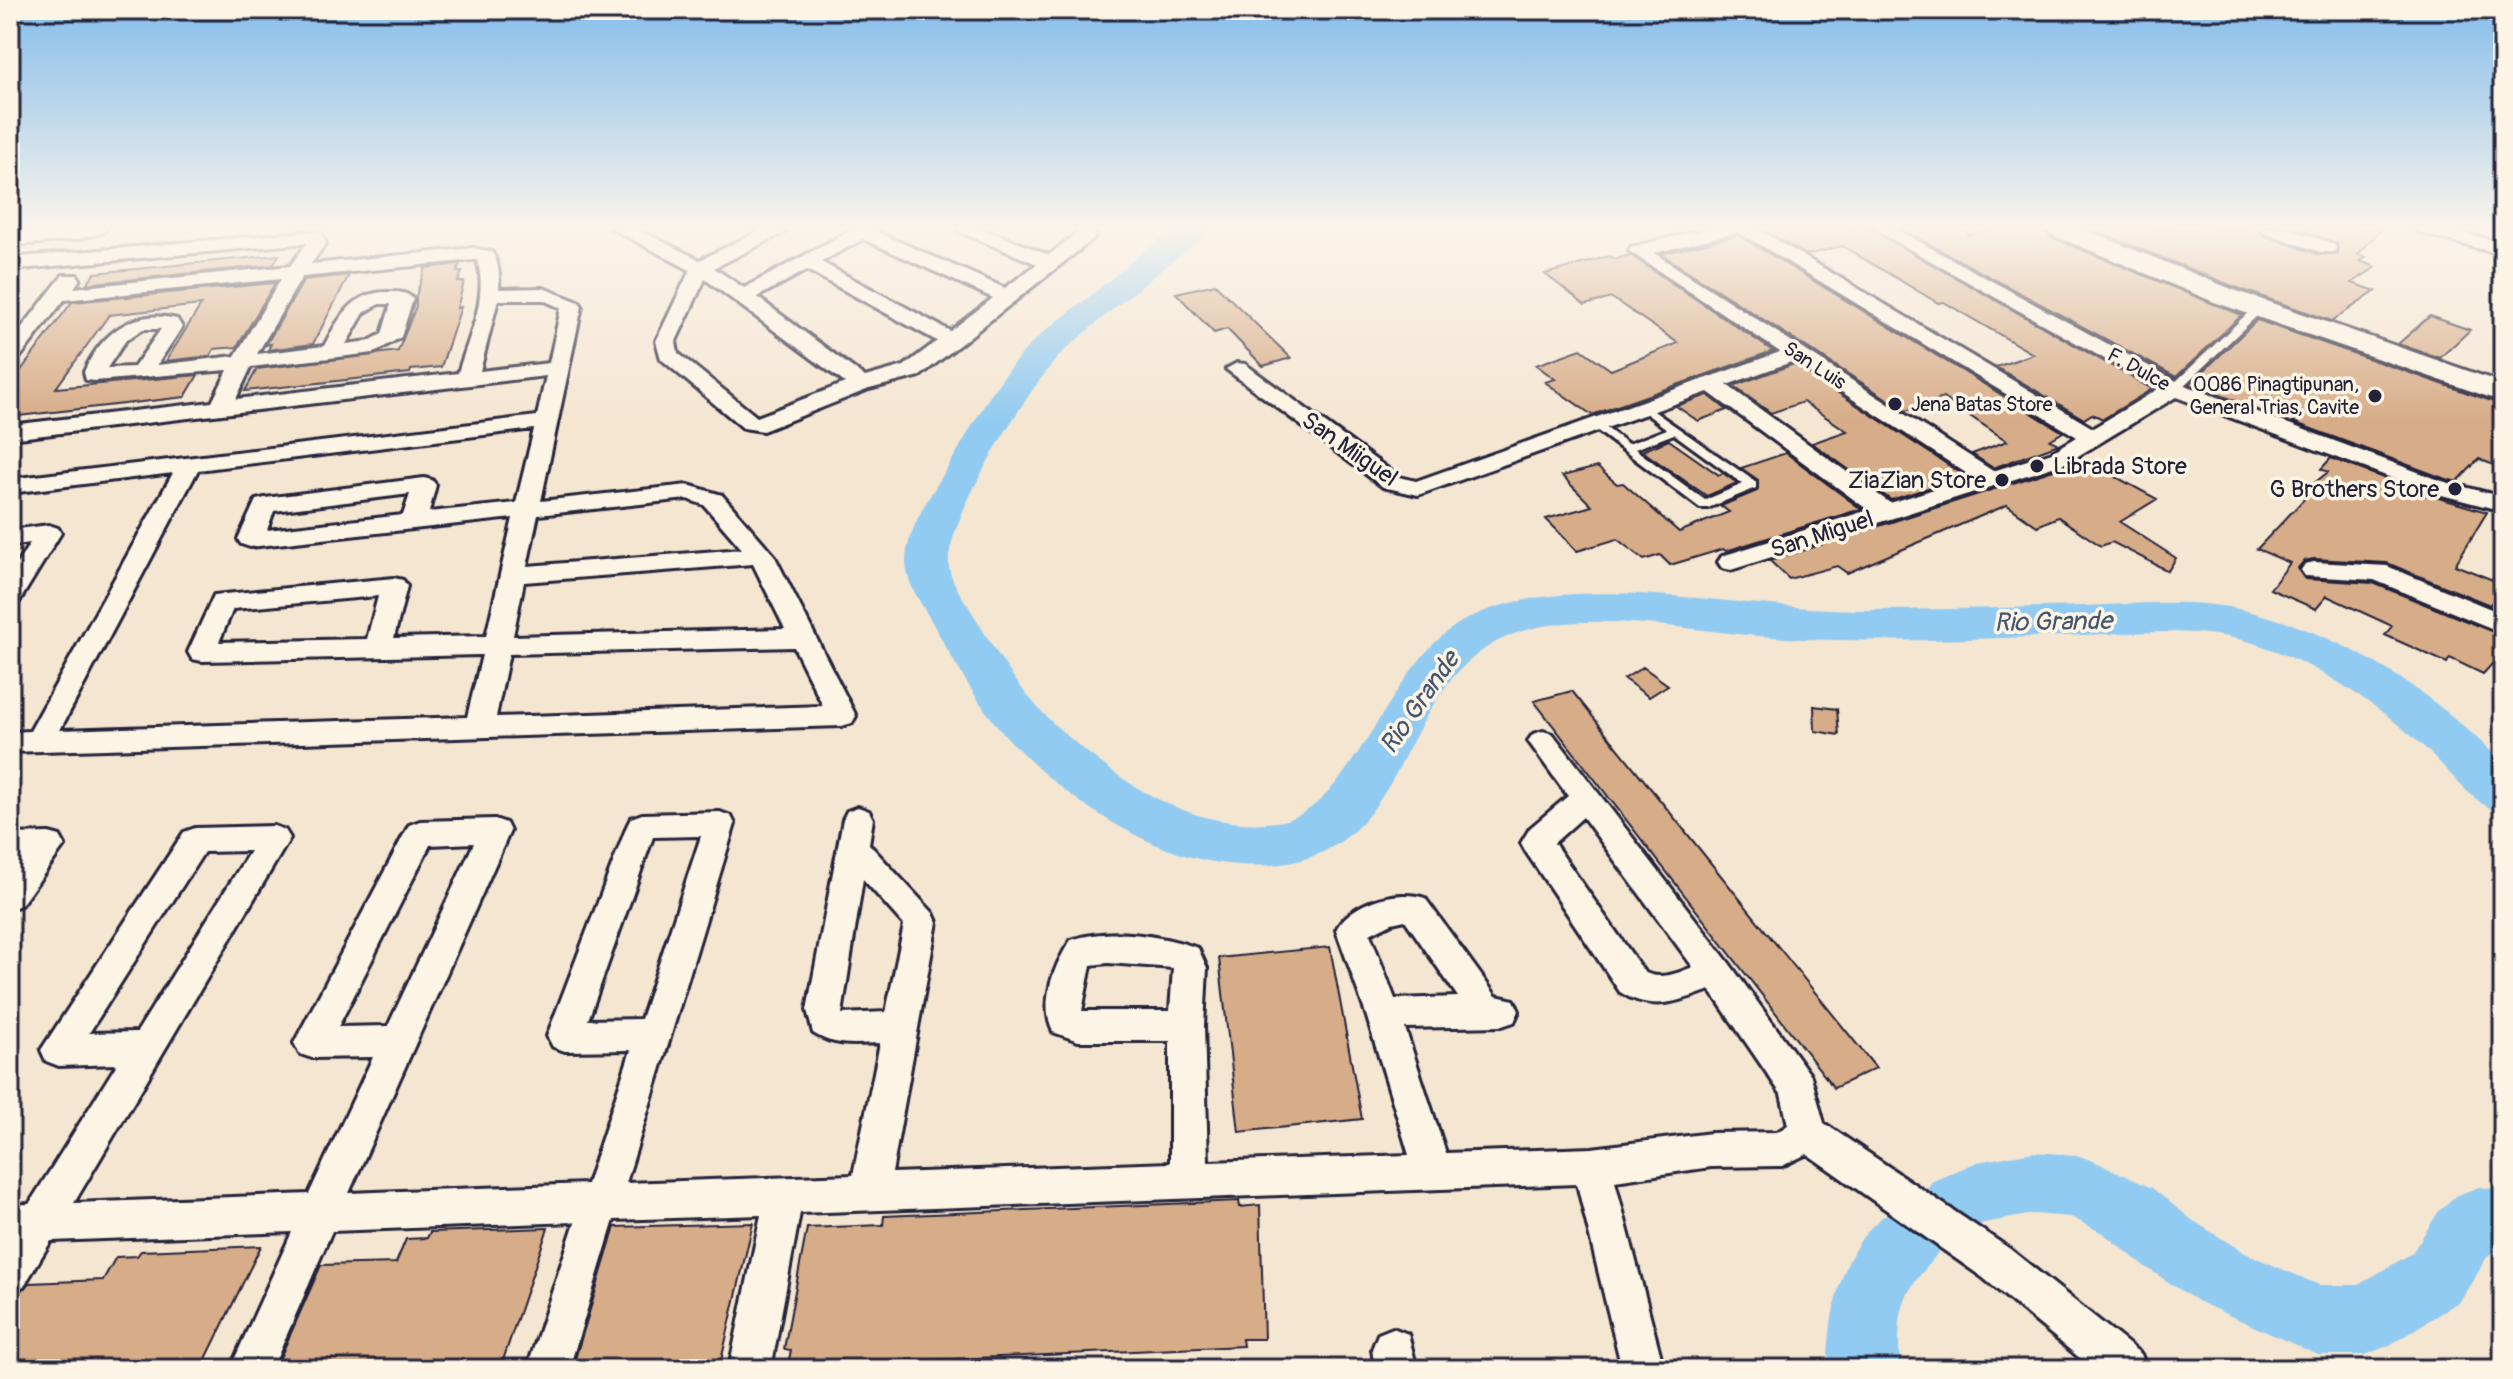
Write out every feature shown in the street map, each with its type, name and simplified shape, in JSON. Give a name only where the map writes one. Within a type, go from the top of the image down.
[{"type":"main road","points":[[2212,292],[2503,393]]},
{"type":"street","points":[[10,357],[60,292]]},
{"type":"street","points":[[58,295],[84,292]]},
{"type":"street","points":[[221,407],[241,362],[282,292]]},
{"type":"street","points":[[467,379],[490,295],[537,292]]},
{"type":"street","points":[[479,728],[572,306],[562,298],[544,292]]},
{"type":"street","points":[[689,292],[666,341],[668,355],[751,423],[772,423],[861,384],[912,371],[1011,292]]},
{"type":"street","points":[[735,292],[861,384]]},
{"type":"street","points":[[741,297],[750,292]]},
{"type":"street","points":[[863,292],[951,340]]},
{"type":"street","points":[[998,292],[1006,296]]},
{"type":"street","name":"San Luis","points":[[1702,292],[1992,480]]},
{"type":"street","points":[[1851,292],[2094,438]]},
{"type":"street","name":"F. Dulce","points":[[1998,292],[2174,389],[2434,486],[2503,504]]},
{"type":"street","points":[[141,373],[332,351]]},
{"type":"street","points":[[1597,426],[1797,353]]},
{"type":"street","points":[[10,432],[558,368]]},
{"type":"street","name":"San Miiguel","points":[[1237,369],[1391,482],[1404,487],[1418,488],[1597,426]]},
{"type":"street","points":[[1711,384],[1888,513]]},
{"type":"street","name":"San Miguel","points":[[1731,562],[2060,457],[2174,389]]},
{"type":"street","points":[[10,486],[547,421]]},
{"type":"street","points":[[24,742],[190,464]]},
{"type":"street","points":[[24,742],[842,716],[761,555],[713,500],[688,492],[250,539],[265,505],[424,485],[414,521]]},
{"type":"street","points":[[10,538],[49,533],[10,596]]},
{"type":"street","points":[[513,575],[761,555]]},
{"type":"street","points":[[2314,570],[2378,572],[2503,624]]},
{"type":"street","points":[[378,648],[394,586],[223,601],[202,652],[319,650],[803,638]]},
{"type":"street","points":[[1543,741],[1717,973],[1798,1088],[1808,1133],[1996,1263],[2126,1369]]},
{"type":"street","points":[[1586,798],[1541,836],[1537,843],[1632,982],[1642,991],[1655,993],[1717,973]]},
{"type":"street","points":[[548,1369],[720,824],[642,826],[565,1036],[653,1034]]},
{"type":"street","points":[[251,1369],[319,1213],[399,1041],[425,985],[495,831],[420,833],[312,1043],[399,1041]]},
{"type":"street","points":[[869,1193],[902,1027],[921,922],[856,834],[824,1010],[825,1022],[836,1029],[902,1027]]},
{"type":"street","points":[[10,1272],[24,1224],[146,1047],[274,838],[195,840],[59,1050],[146,1047]]},
{"type":"street","points":[[10,846],[49,845],[10,896]]},
{"type":"street","points":[[1383,1014],[1497,1011],[1414,907],[1401,906],[1352,930],[1383,1014],[1433,1172]]},
{"type":"street","points":[[1187,1026],[1189,1180]]},
{"type":"street","points":[[24,1224],[1592,1166],[1711,1150],[1782,1149],[1808,1133]]},
{"type":"street","points":[[1592,1166],[1643,1369]]},
{"type":"street","points":[[750,1369],[784,1196]]},
{"type":"lane","points":[[2174,389],[2257,310]]},
{"type":"lane","points":[[1597,426],[1704,505],[1752,485],[1645,408]]},
{"type":"lane","points":[[1627,448],[1676,430]]},
{"type":"building","points":[[175,292],[269,292],[237,347],[214,349],[210,356],[166,361],[201,305],[109,315],[56,388],[198,375],[185,397],[10,417],[10,385],[72,302]]},
{"type":"building","points":[[297,292],[340,292],[313,344],[268,350],[271,344],[266,345]]},
{"type":"building","points":[[417,292],[461,292],[457,308],[461,307],[441,367],[245,391],[257,369],[398,351],[416,306]]},
{"type":"building","points":[[1224,292],[1291,358],[1263,366],[1227,329],[1214,333],[1176,293]]},
{"type":"building","points":[[1569,292],[1686,292],[1773,351],[1592,415],[1545,382],[1555,379],[1536,365],[1581,349],[1611,370],[1678,343],[1612,298],[1585,305]]},
{"type":"building","points":[[1721,292],[1833,292],[2063,432],[2050,440],[2059,444],[1993,468],[1972,454],[2007,441],[1943,398],[1906,411]]},
{"type":"building","points":[[1920,292],[1982,292],[2152,389],[2103,419],[2092,414],[2084,419],[1996,367],[2033,354],[1944,302],[1938,303]]},
{"type":"building","points":[[2019,292],[2186,292],[2242,315],[2176,377]]},
{"type":"building","points":[[2250,292],[2374,292],[2332,321]]},
{"type":"building","points":[[2430,316],[2470,330],[2440,358],[2398,344]]},
{"type":"building","points":[[2257,320],[2503,405],[2503,469],[2479,459],[2457,482],[2293,422],[2298,418],[2256,401],[2250,406],[2190,384]]},
{"type":"building","points":[[1794,364],[1965,476],[1891,500],[1812,443],[1847,431],[1803,402],[1771,413],[1733,386]]},
{"type":"building","points":[[1708,395],[1727,410],[1698,421],[1676,406]]},
{"type":"building","points":[[1669,440],[1719,475],[1723,473],[1737,483],[1707,496],[1642,451]]},
{"type":"building","points":[[1786,453],[1861,509],[1670,565],[1660,555],[1644,560],[1617,539],[1577,551],[1546,519],[1592,506],[1562,476],[1597,467],[1617,484],[1623,483],[1679,532],[1729,512],[1721,506],[1757,491],[1758,480],[1741,468]]},
{"type":"building","points":[[2081,458],[2157,499],[2120,522],[2176,558],[2168,571],[2112,542],[2101,546],[2058,517],[2037,526],[2007,505],[1847,573],[1837,566],[1789,579],[1770,561],[2069,465]]},
{"type":"building","points":[[2331,458],[2425,494],[2487,512],[2455,565],[2503,584],[2490,605],[2387,563],[2314,559],[2304,561],[2298,568],[2305,579],[2373,583],[2503,636],[2503,652],[2483,674],[2450,658],[2447,663],[2385,635],[2392,626],[2327,596],[2316,609],[2270,589],[2290,563],[2257,549],[2307,496],[2301,494],[2328,472],[2321,469]]},
{"type":"building","points":[[1643,667],[1668,685],[1649,697],[1624,679]]},
{"type":"building","points":[[1572,691],[1876,1068],[1834,1088],[1534,701]]},
{"type":"building","points":[[1814,706],[1837,709],[1839,735],[1815,731]]},
{"type":"building","points":[[1330,947],[1362,1119],[1239,1132],[1219,958]]},
{"type":"building","points":[[1239,1201],[1240,1207],[1260,1205],[1264,1339],[1242,1339],[1243,1346],[888,1362],[844,1365],[844,1369],[787,1369],[791,1350],[784,1349],[807,1228],[883,1225],[884,1216]]},
{"type":"building","points":[[753,1223],[720,1365],[572,1369],[615,1227]]},
{"type":"building","points":[[548,1228],[500,1369],[275,1369],[321,1265],[396,1263],[406,1239],[427,1238],[430,1232]]},
{"type":"building","points":[[261,1246],[201,1369],[10,1369],[10,1308],[29,1283],[103,1280],[116,1257],[137,1256],[141,1251]]},
{"type":"waterway","name":"Rio Grande","points":[[1115,292],[1049,347],[1020,379],[944,508],[930,540],[927,561],[935,588],[973,654],[1012,711],[1028,728],[1062,759],[1122,802],[1187,835],[1235,844],[1267,844],[1290,841],[1321,830],[1352,800],[1422,687],[1457,647],[1478,632],[1503,621],[1574,609],[1652,611],[1804,624],[1951,624],[2195,617],[2239,624],[2282,637],[2364,677],[2439,732],[2503,795]]},
{"type":"waterway","points":[[1954,1204],[1977,1193],[2033,1183],[2077,1186],[2128,1211],[2168,1243],[2221,1277],[2318,1320],[2365,1320],[2436,1277],[2463,1234],[2479,1219],[2503,1222]]},
{"type":"waterway","points":[[1864,1369],[1865,1329],[1872,1295],[1887,1264],[1914,1234]]},
{"type":"place","name":"0086 Pinagtipunan, General Trias, Cavite","points":[[2375,396]]},
{"type":"place","name":"Jena Batas Store","points":[[1895,404]]},
{"type":"place","name":"Librada Store","points":[[2037,466]]},
{"type":"place","name":"ZiaZian Store","points":[[2002,480]]},
{"type":"place","name":"G Brothers Store","points":[[2455,489]]}]
